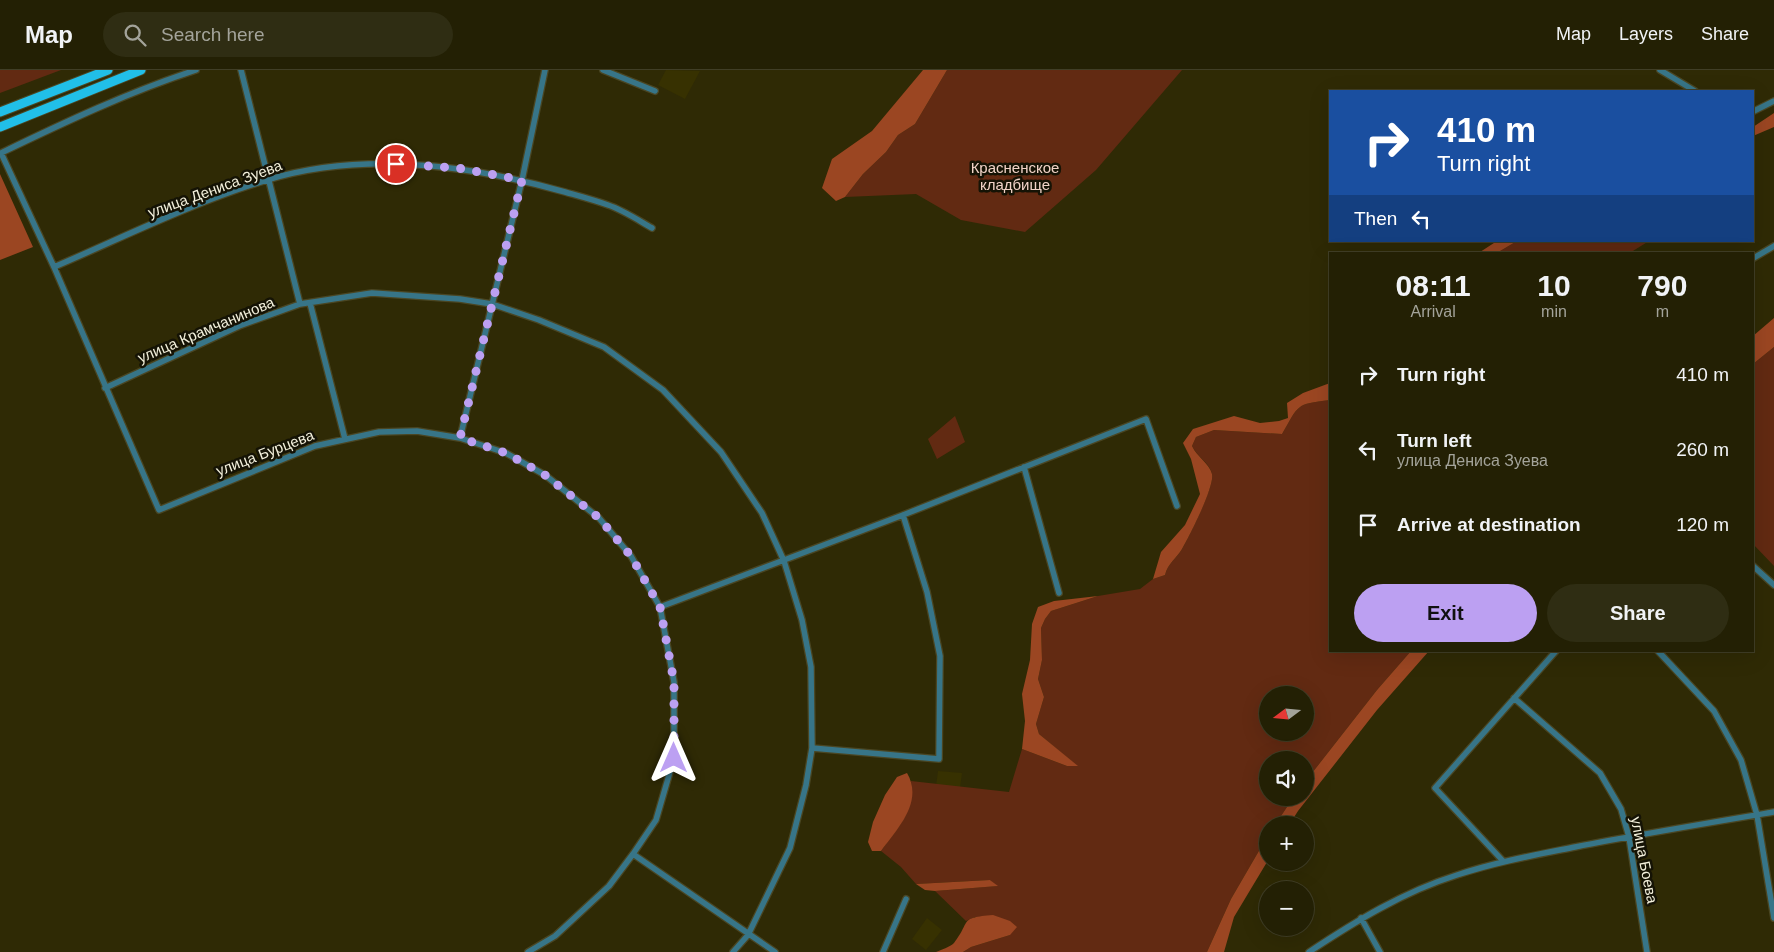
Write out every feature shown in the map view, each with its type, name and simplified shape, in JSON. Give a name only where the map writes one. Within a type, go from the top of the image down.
[{"type":"main road","points":[[0,112],[108,70]]},
{"type":"main road","points":[[0,127],[141,70]]},
{"type":"street","points":[[105,388],[54,267],[1,153],[89,111],[148,86],[196,70]]},
{"type":"street","points":[[241,70],[267,180],[300,304]]},
{"type":"street","points":[[460,438],[522,180],[545,70]]},
{"type":"street","points":[[603,70],[655,91]]},
{"type":"street","points":[[1660,70],[1693,90]]},
{"type":"street","points":[[1754,111],[1774,101]]},
{"type":"street","name":"улица Дениса Зуева","points":[[54,267],[191,208],[267,180],[319,168],[396,164],[458,168],[522,180],[610,205],[652,228]]},
{"type":"street","points":[[1754,258],[1774,246]]},
{"type":"street","name":"улица Крамчанинова","points":[[105,388],[239,326],[300,304],[372,293],[460,299],[492,304],[539,320],[604,348],[662,390],[721,452],[762,513],[784,561],[802,620],[811,667],[812,748],[806,785],[790,848],[748,935],[733,952]]},
{"type":"street","points":[[310,303],[345,439]]},
{"type":"street","name":"улица Бурцева","points":[[105,388],[159,510],[315,446],[379,432],[417,431],[460,438],[506,453],[545,475],[599,518],[631,556],[660,607],[674,682],[674,758],[656,820],[609,886],[555,936],[528,952]]},
{"type":"street","points":[[660,607],[903,515],[1146,419],[1177,506]]},
{"type":"street","points":[[1024,467],[1059,593]]},
{"type":"street","points":[[812,748],[939,759],[940,656],[928,592],[903,515]]},
{"type":"street","points":[[1754,567],[1773,582]]},
{"type":"street","points":[[1503,861],[1435,788],[1555,652]]},
{"type":"street","points":[[1659,652],[1714,711],[1741,760],[1757,815],[1774,918]]},
{"type":"street","name":"улица Боева","points":[[1514,698],[1600,773],[1621,809],[1629,837],[1647,952]]},
{"type":"street","points":[[1309,952],[1361,918],[1402,897],[1456,875],[1503,861],[1774,812]]},
{"type":"street","points":[[633,854],[775,952]]},
{"type":"street","points":[[883,952],[906,899]]},
{"type":"street","points":[[1361,918],[1380,952]]},
{"type":"shaded area","points":[[666,70],[700,71],[685,99],[658,85]]},
{"type":"shaded area","points":[[923,70],[947,70],[915,124],[898,135],[886,152],[863,174],[845,197],[836,201],[822,188],[832,159],[872,131]]},
{"type":"shaded area","points":[[1774,113],[1774,127],[1754,136],[1754,126]]},
{"type":"shaded area","points":[[0,174],[33,247],[0,260]]},
{"type":"shaded area","points":[[1495,242],[1515,242],[1498,252],[1480,252]]},
{"type":"shaded area","points":[[1774,318],[1774,347],[1754,363],[1754,335]]},
{"type":"shaded area","points":[[1329,383],[1329,400],[1310,403],[1299,408],[1282,434],[1214,430],[1196,437],[1192,446],[1212,474],[1210,489],[1201,512],[1182,549],[1170,564],[1165,575],[1153,579],[1161,552],[1185,525],[1200,494],[1191,459],[1183,443],[1193,429],[1234,416],[1260,423],[1279,421],[1288,418],[1287,403],[1303,393]]},
{"type":"shaded area","points":[[1098,596],[1051,611],[1041,628],[1042,660],[1038,679],[1044,697],[1036,724],[1039,734],[1078,766],[1067,766],[1022,749],[1025,721],[1022,694],[1030,660],[1032,624],[1038,607],[1054,601]]},
{"type":"shaded area","points":[[1410,652],[1428,652],[1377,710],[1314,791],[1314,770],[1377,690]]},
{"type":"shaded area","points":[[938,771],[962,773],[960,788],[936,786]]},
{"type":"shaded area","points":[[907,773],[912,794],[906,815],[881,851],[872,851],[868,842],[873,822],[885,795],[897,777]]},
{"type":"shaded area","points":[[1288,806],[1302,806],[1295,816],[1281,816]]},
{"type":"shaded area","points":[[1259,851],[1259,871],[1262,871],[1234,917],[1224,952],[1207,952],[1231,899]]},
{"type":"shaded area","points":[[990,880],[998,886],[935,891],[925,890],[916,884]]},
{"type":"shaded area","points":[[993,915],[1010,921],[1017,927],[1010,935],[971,947],[963,952],[936,952],[954,943],[970,919]]},
{"type":"shaded area","points":[[927,918],[942,930],[926,950],[912,939]]},
{"type":"green space","points":[[0,70],[61,70],[0,93]]},
{"type":"green space","name":"Красненское кладбище","points":[[947,70],[1182,70],[1096,170],[1025,232],[961,220],[916,194],[845,197],[863,174],[886,152],[898,135],[915,124]]},
{"type":"green space","points":[[1515,242],[1647,242],[1631,252],[1498,252]]},
{"type":"green space","points":[[1774,347],[1774,566],[1754,545],[1754,363]]},
{"type":"green space","points":[[1329,400],[1329,652],[1410,652],[1377,690],[1314,770],[1314,751],[1259,751],[1259,806],[1288,806],[1281,816],[1259,816],[1259,851],[1231,899],[1207,952],[963,952],[971,947],[1010,935],[975,917],[966,921],[935,891],[997,886],[990,880],[916,884],[901,867],[881,851],[904,819],[910,802],[911,781],[1009,792],[1022,749],[1067,766],[1077,766],[1039,734],[1036,724],[1044,697],[1038,679],[1042,660],[1041,628],[1045,619],[1051,611],[1098,596],[1140,589],[1153,579],[1165,575],[1168,567],[1182,549],[1190,534],[1210,489],[1212,474],[1206,463],[1192,446],[1196,437],[1214,430],[1282,434],[1295,412],[1304,405]]},
{"type":"green space","points":[[955,416],[965,442],[937,459],[928,439]]},
{"type":"route","points":[[396,164],[458,168],[522,180],[460,438],[506,453],[545,475],[599,518],[631,556],[660,607],[674,682],[674,758]]}]
